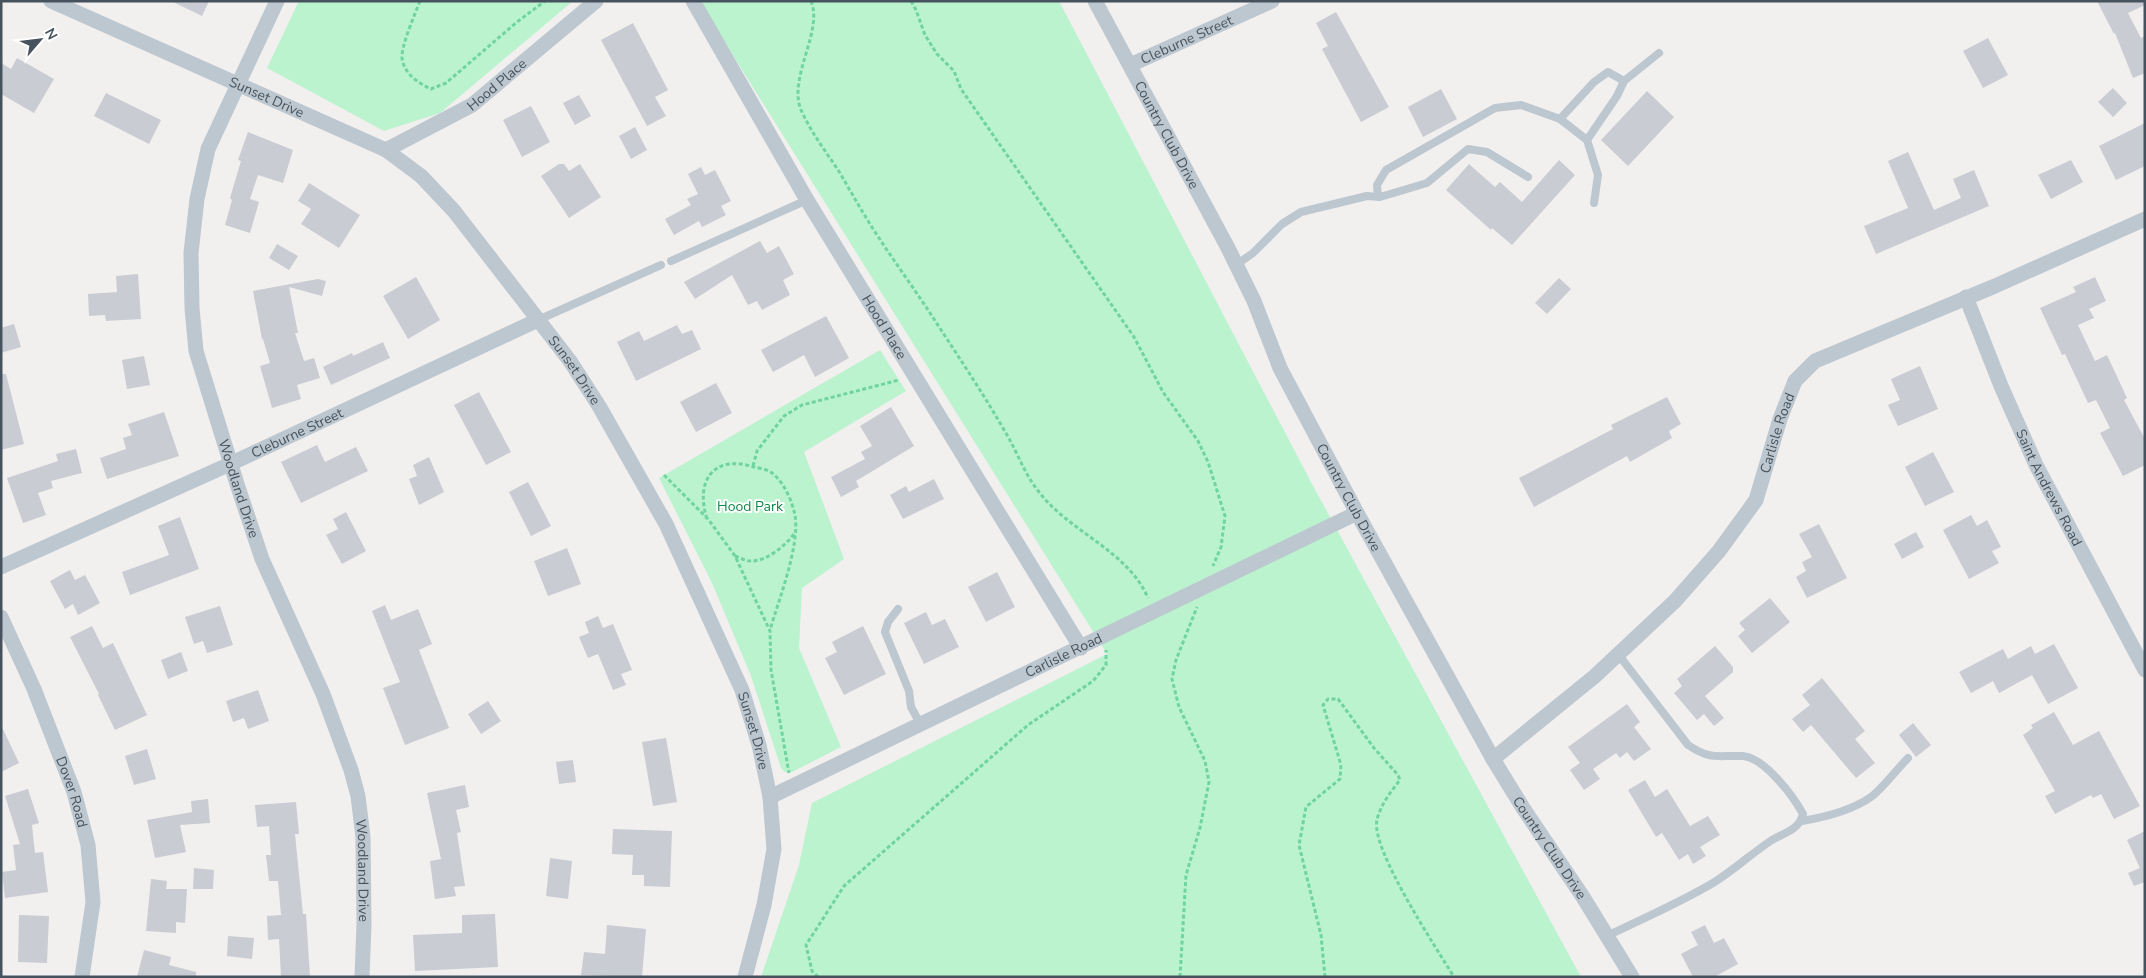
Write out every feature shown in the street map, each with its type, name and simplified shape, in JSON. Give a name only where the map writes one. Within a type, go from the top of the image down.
[{"type":"street","name":"Sunset Drive","points":[[51,1],[386,150],[421,176],[454,211],[570,361],[599,406],[666,524],[742,690],[759,745],[770,797],[774,849],[764,905],[745,977]]},
{"type":"street","name":"Woodland Drive","points":[[277,1],[208,149],[197,199],[191,253],[192,308],[196,351],[230,464],[262,559],[322,694],[351,770],[358,796],[363,856],[364,924],[362,977]]},
{"type":"street","name":"Hood Place","points":[[386,150],[472,105],[596,1]]},
{"type":"street","name":"Hood Place","points":[[693,1],[807,200],[1081,648]]},
{"type":"street","name":"Country Club Drive","points":[[1095,1],[1254,300],[1280,368],[1357,513],[1493,759],[1632,977]]},
{"type":"street","name":"Cleburne Street","points":[[1130,65],[1272,1]]},
{"type":"street","name":"Carlisle Road","points":[[1493,759],[1618,654],[1688,587],[1719,551],[1756,500],[1780,419],[1795,381],[1815,361],[1995,286],[2145,219]]},
{"type":"street","name":"Saint Andrews Road","points":[[1966,297],[2001,386],[2036,465],[2145,670]]},
{"type":"street","name":"Cleburne Street","points":[[1,567],[230,464],[538,320]]},
{"type":"street","name":"Carlisle Road","points":[[770,797],[1357,513]]},
{"type":"street","name":"Dover Road","points":[[1,617],[34,689],[74,792],[88,845],[92,902],[82,977]]},
{"type":"lane","points":[[1587,140],[1617,96],[1624,81],[1659,53]]},
{"type":"lane","points":[[1560,119],[1594,82],[1608,72],[1624,81]]},
{"type":"lane","points":[[1378,197],[1377,185],[1386,170],[1495,108],[1521,105],[1560,119],[1587,140],[1598,175],[1594,203]]},
{"type":"lane","points":[[1236,265],[1253,253],[1282,224],[1301,212],[1367,196],[1378,197],[1427,183],[1468,149],[1487,152],[1528,177]]},
{"type":"lane","points":[[671,261],[807,200]]},
{"type":"lane","points":[[538,320],[661,265]]},
{"type":"lane","points":[[898,610],[888,622],[885,632],[909,691],[911,707],[921,725]]},
{"type":"lane","points":[[1618,654],[1688,745],[1700,753],[1712,757],[1744,756],[1754,759],[1768,769],[1799,807],[1803,814],[1802,821]]},
{"type":"lane","points":[[1607,936],[1682,900],[1714,882],[1802,821],[1846,810],[1872,796],[1908,758]]},
{"type":"path","points":[[420,1],[402,58],[408,72],[417,83],[431,89],[446,83],[545,1]]},
{"type":"path","points":[[811,1],[814,22],[805,53],[798,97],[800,110],[810,129],[1007,434],[1036,488],[1060,516],[1122,560],[1142,584],[1155,612]]},
{"type":"path","points":[[911,1],[924,35],[937,54],[954,71],[961,89],[1134,337],[1163,392],[1202,448],[1225,516],[1221,546],[1176,660],[1172,679],[1179,708],[1205,761],[1208,782],[1200,828],[1186,875],[1180,977]]},
{"type":"path","points":[[753,466],[757,451],[784,416],[802,405],[914,376]]},
{"type":"path","points":[[708,519],[703,505],[702,488],[711,474],[721,464],[732,462],[771,472],[788,494],[795,516],[793,548],[770,630],[771,670],[792,787]]},
{"type":"path","points":[[664,475],[708,519],[735,556],[770,630]]},
{"type":"path","points":[[735,556],[750,561],[764,558],[788,542],[794,534]]},
{"type":"path","points":[[818,977],[812,971],[806,945],[844,886],[1028,725],[1093,681],[1106,665],[1108,654],[1102,638]]},
{"type":"path","points":[[1325,977],[1321,935],[1299,845],[1306,807],[1340,779],[1341,765],[1322,705],[1328,699],[1338,699],[1374,748],[1398,775],[1400,780],[1390,793],[1376,821],[1382,850],[1400,887],[1454,977]]},
{"type":"green space","points":[[299,1],[573,1],[440,113],[384,131],[267,68]]},
{"type":"green space","points":[[699,1],[1059,1],[1312,484],[1581,977],[761,977],[799,865],[812,803],[1107,654]]},
{"type":"green space","name":"Hood Park","points":[[880,350],[906,391],[804,452],[844,559],[802,588],[799,648],[841,747],[792,772],[785,772],[781,768],[751,676],[712,583],[659,478]]},
{"type":"building","points":[[171,1],[209,1],[202,16]]},
{"type":"building","points":[[2097,1],[2145,1],[2145,5],[2128,13],[2141,38],[2145,36],[2145,73],[2133,78],[2115,33]]},
{"type":"building","points":[[1336,12],[1389,107],[1361,122],[1322,49],[1328,46],[1316,23]]},
{"type":"building","points":[[633,23],[668,90],[655,97],[666,116],[647,126],[601,40]]},
{"type":"building","points":[[1988,38],[2008,75],[1983,88],[1963,51]]},
{"type":"building","points":[[17,58],[54,79],[34,113],[1,94],[1,63],[11,69]]},
{"type":"building","points":[[2113,88],[2127,103],[2113,117],[2098,102]]},
{"type":"building","points":[[1441,89],[1457,119],[1423,137],[1408,107]]},
{"type":"building","points":[[1647,91],[1674,117],[1628,166],[1601,140]]},
{"type":"building","points":[[106,93],[161,120],[149,144],[94,116]]},
{"type":"building","points":[[579,95],[591,116],[575,125],[563,103]]},
{"type":"building","points":[[531,106],[550,142],[522,157],[503,120]]},
{"type":"building","points":[[2145,123],[2145,166],[2116,180],[2099,146]]},
{"type":"building","points":[[635,127],[647,150],[631,159],[619,136]]},
{"type":"building","points":[[248,132],[293,150],[283,183],[258,175],[250,199],[259,202],[250,233],[225,225],[232,200],[230,198],[241,161],[238,160]]},
{"type":"building","points":[[1908,152],[1934,210],[1961,198],[1953,179],[1974,170],[1989,206],[1876,254],[1864,226],[1908,208],[1888,161]]},
{"type":"building","points":[[1559,160],[1575,175],[1512,245],[1492,228],[1491,230],[1446,190],[1469,164],[1495,187],[1500,182],[1522,202]]},
{"type":"building","points":[[2071,160],[2083,182],[2051,199],[2038,175]]},
{"type":"building","points":[[559,164],[564,164],[569,171],[580,164],[601,197],[569,218],[541,176]]},
{"type":"building","points":[[701,167],[705,175],[715,170],[731,201],[721,206],[726,215],[702,227],[699,221],[674,235],[665,219],[691,205],[687,199],[698,194],[688,174]]},
{"type":"building","points":[[309,183],[360,215],[339,248],[301,224],[311,209],[298,201]]},
{"type":"building","points":[[760,241],[767,253],[779,246],[794,274],[783,280],[790,295],[762,310],[757,301],[748,305],[732,275],[695,299],[684,282]]},
{"type":"building","points":[[277,244],[298,256],[289,270],[269,258]]},
{"type":"building","points":[[138,274],[141,319],[106,321],[105,315],[89,316],[88,294],[117,292],[116,276]]},
{"type":"building","points":[[416,277],[440,320],[408,339],[383,296]]},
{"type":"building","points":[[2095,277],[2106,301],[2089,309],[2094,318],[2078,325],[2095,361],[2107,355],[2127,398],[2124,400],[2145,439],[2145,465],[2123,476],[2100,433],[2110,428],[2096,400],[2088,403],[2065,354],[2062,355],[2040,308],[2076,292],[2073,287]]},
{"type":"building","points":[[1559,278],[1571,289],[1547,314],[1535,303]]},
{"type":"building","points":[[318,279],[326,281],[322,296],[289,287],[298,333],[295,333],[304,361],[314,358],[320,378],[297,385],[301,399],[272,408],[260,366],[270,363],[262,339],[253,291]]},
{"type":"building","points":[[826,316],[849,358],[815,377],[804,355],[773,372],[761,350]]},
{"type":"building","points":[[14,324],[21,347],[1,353],[1,328]]},
{"type":"building","points":[[677,325],[682,334],[692,330],[701,349],[636,381],[617,342],[639,331],[644,341]]},
{"type":"building","points":[[383,342],[390,358],[331,385],[323,367],[352,353],[353,356]]},
{"type":"building","points":[[144,356],[150,385],[127,389],[122,360]]},
{"type":"building","points":[[1920,366],[1938,409],[1898,426],[1888,405],[1900,400],[1891,379]]},
{"type":"building","points":[[1,374],[6,374],[24,444],[1,450]]},
{"type":"building","points":[[716,383],[732,413],[696,432],[680,402]]},
{"type":"building","points":[[479,392],[511,452],[486,465],[454,405]]},
{"type":"building","points":[[1667,397],[1681,424],[1669,431],[1672,438],[1630,462],[1627,456],[1534,507],[1519,478],[1613,429],[1611,425]]},
{"type":"building","points":[[891,407],[914,446],[856,481],[859,487],[841,497],[831,477],[865,459],[861,452],[872,446],[860,426]]},
{"type":"building","points":[[164,412],[179,456],[107,479],[100,458],[126,449],[123,438],[132,435],[128,424]]},
{"type":"building","points":[[317,445],[325,462],[356,447],[368,471],[301,503],[281,462]]},
{"type":"building","points":[[76,449],[82,473],[51,481],[53,488],[38,493],[46,515],[23,523],[7,478],[58,461],[56,454]]},
{"type":"building","points":[[1933,452],[1954,492],[1925,506],[1905,467]]},
{"type":"building","points":[[429,457],[444,492],[419,505],[409,479],[417,476],[413,465]]},
{"type":"building","points":[[934,479],[944,499],[903,519],[890,495],[906,486],[909,492]]},
{"type":"building","points":[[528,482],[551,526],[531,536],[509,492]]},
{"type":"building","points":[[346,512],[366,551],[342,564],[326,535],[338,529],[333,519]]},
{"type":"building","points":[[1971,515],[1977,526],[1987,520],[2001,547],[1992,551],[1999,563],[1969,579],[1943,530]]},
{"type":"building","points":[[180,517],[199,569],[130,595],[122,572],[169,555],[158,526]]},
{"type":"building","points":[[1819,524],[1847,578],[1807,598],[1796,577],[1806,571],[1802,562],[1812,557],[1799,534]]},
{"type":"building","points":[[1916,532],[1924,547],[1902,559],[1894,544]]},
{"type":"building","points":[[567,548],[581,584],[548,596],[534,561]]},
{"type":"building","points":[[70,570],[75,580],[85,575],[100,603],[78,615],[73,604],[65,609],[50,581]]},
{"type":"building","points":[[997,572],[1015,607],[986,622],[968,587]]},
{"type":"building","points":[[1770,598],[1790,622],[1752,653],[1738,636],[1745,630],[1739,623]]},
{"type":"building","points":[[385,605],[391,620],[418,609],[432,644],[419,650],[449,728],[405,745],[383,688],[400,682],[372,611]]},
{"type":"building","points":[[220,606],[233,645],[207,653],[203,641],[194,644],[185,617]]},
{"type":"building","points":[[926,612],[932,625],[945,619],[959,647],[924,664],[904,623]]},
{"type":"building","points":[[598,616],[603,628],[613,624],[632,670],[621,674],[626,685],[613,690],[598,654],[588,658],[579,637],[589,633],[585,622]]},
{"type":"building","points":[[92,626],[103,648],[113,643],[147,715],[115,730],[70,637]]},
{"type":"building","points":[[863,626],[886,674],[844,695],[825,658],[837,652],[832,642]]},
{"type":"building","points":[[2054,644],[2078,688],[2048,704],[2032,675],[1999,693],[1993,681],[1971,693],[1959,672],[2003,649],[2008,659],[2031,646],[2035,654]]},
{"type":"building","points":[[1715,646],[1733,667],[1733,672],[1705,696],[1724,718],[1714,726],[1704,714],[1697,720],[1674,693],[1682,686],[1677,679]]},
{"type":"building","points":[[181,652],[188,671],[168,679],[161,660]]},
{"type":"building","points":[[1822,678],[1865,731],[1855,739],[1875,763],[1856,778],[1811,725],[1803,732],[1792,719],[1810,705],[1802,695]]},
{"type":"building","points":[[258,690],[269,721],[248,729],[244,718],[233,722],[226,701]]},
{"type":"building","points":[[488,701],[501,721],[481,734],[468,714]]},
{"type":"building","points":[[1627,704],[1640,722],[1634,727],[1651,749],[1634,761],[1627,752],[1620,758],[1616,753],[1593,769],[1600,779],[1584,790],[1570,770],[1580,763],[1568,747]]},
{"type":"building","points":[[2054,712],[2073,745],[2099,731],[2140,806],[2114,819],[2101,794],[2093,798],[2091,795],[2055,814],[2045,796],[2055,791],[2023,735],[2033,728],[2031,725]]},
{"type":"building","points":[[1913,723],[1931,745],[1916,757],[1899,735]]},
{"type":"building","points":[[1,725],[19,763],[1,772]]},
{"type":"building","points":[[666,738],[677,802],[653,806],[642,742]]},
{"type":"building","points":[[147,749],[156,779],[134,785],[125,756]]},
{"type":"building","points":[[573,760],[576,782],[559,784],[556,762]]},
{"type":"building","points":[[1645,780],[1655,797],[1667,789],[1690,826],[1708,816],[1720,835],[1700,847],[1706,856],[1693,864],[1688,854],[1679,860],[1662,833],[1656,837],[1628,790]]},
{"type":"building","points":[[465,785],[469,807],[456,810],[461,832],[457,833],[465,886],[454,887],[456,896],[435,899],[430,861],[441,859],[427,793]]},
{"type":"building","points":[[28,789],[39,823],[32,825],[35,853],[43,852],[48,892],[5,898],[2,872],[16,870],[13,845],[20,844],[5,796]]},
{"type":"building","points":[[208,799],[210,823],[180,825],[186,852],[155,858],[147,820],[192,812],[191,801]]},
{"type":"building","points":[[296,802],[299,834],[295,834],[303,914],[306,914],[310,977],[281,977],[279,939],[268,940],[267,916],[281,915],[278,881],[269,881],[266,855],[271,855],[269,826],[257,827],[255,805]]},
{"type":"building","points":[[613,829],[672,831],[670,887],[644,886],[644,875],[632,875],[633,855],[612,854]]},
{"type":"building","points":[[2145,831],[2145,882],[2134,886],[2128,873],[2140,868],[2127,840]]},
{"type":"building","points":[[550,858],[572,861],[568,899],[546,896]]},
{"type":"building","points":[[194,868],[214,870],[213,889],[193,889]]},
{"type":"building","points":[[151,879],[167,881],[166,889],[187,889],[185,923],[176,922],[176,933],[146,931]]},
{"type":"building","points":[[495,914],[498,967],[415,971],[413,935],[462,933],[462,915]]},
{"type":"building","points":[[19,915],[49,916],[47,963],[18,962]]},
{"type":"building","points":[[607,925],[646,929],[642,977],[581,975],[584,952],[605,954]]},
{"type":"building","points":[[1705,925],[1714,943],[1724,938],[1738,964],[1714,977],[1693,977],[1681,954],[1698,945],[1691,932]]},
{"type":"building","points":[[228,936],[254,938],[252,959],[227,956]]},
{"type":"building","points":[[144,950],[171,957],[169,965],[196,972],[196,977],[137,977]]}]
